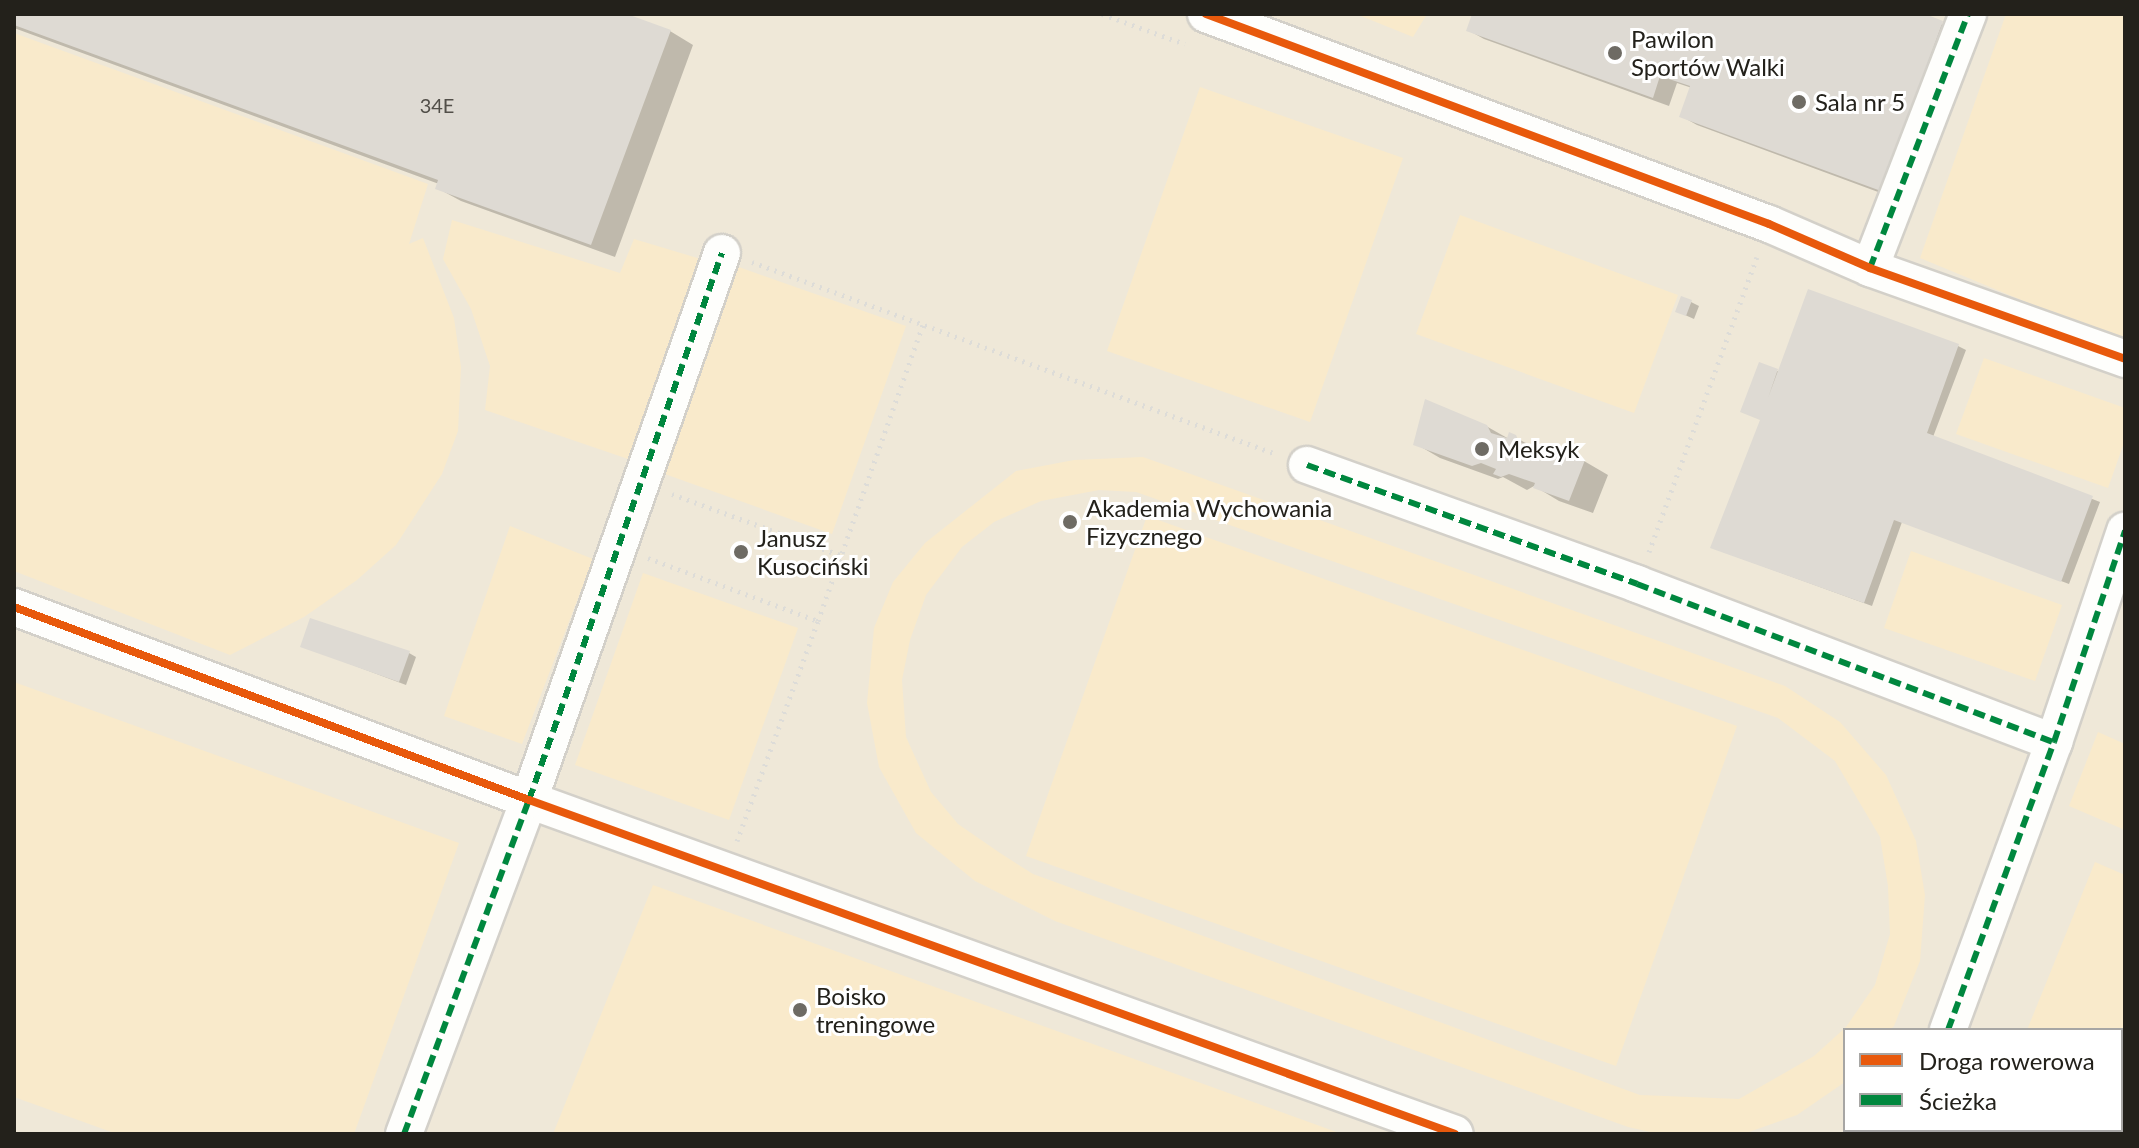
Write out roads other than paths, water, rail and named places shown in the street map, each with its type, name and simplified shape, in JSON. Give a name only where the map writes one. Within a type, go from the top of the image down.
[{"type":"street","points":[[1206,14],[1769,224],[1870,268],[2125,359]]},
{"type":"street","points":[[1870,268],[1968,14]]},
{"type":"street","points":[[404,1134],[529,800],[722,253]]},
{"type":"street","points":[[1307,465],[1637,584],[2054,742]]},
{"type":"street","points":[[1949,1028],[2054,742],[2125,531]]},
{"type":"street","points":[[14,607],[529,800],[1455,1134]]},
{"type":"place","name":"Pawilon Sportów Walki","points":[[1615,53]]},
{"type":"place","name":"Sala nr 5","points":[[1799,102]]},
{"type":"place","name":"Meksyk","points":[[1482,449]]},
{"type":"place","name":"Akademia Wychowania Fizycznego","points":[[1070,522]]},
{"type":"place","name":"Janusz Kusociński","points":[[741,552]]},
{"type":"place","name":"Boisko treningowe","points":[[800,1010]]}]
